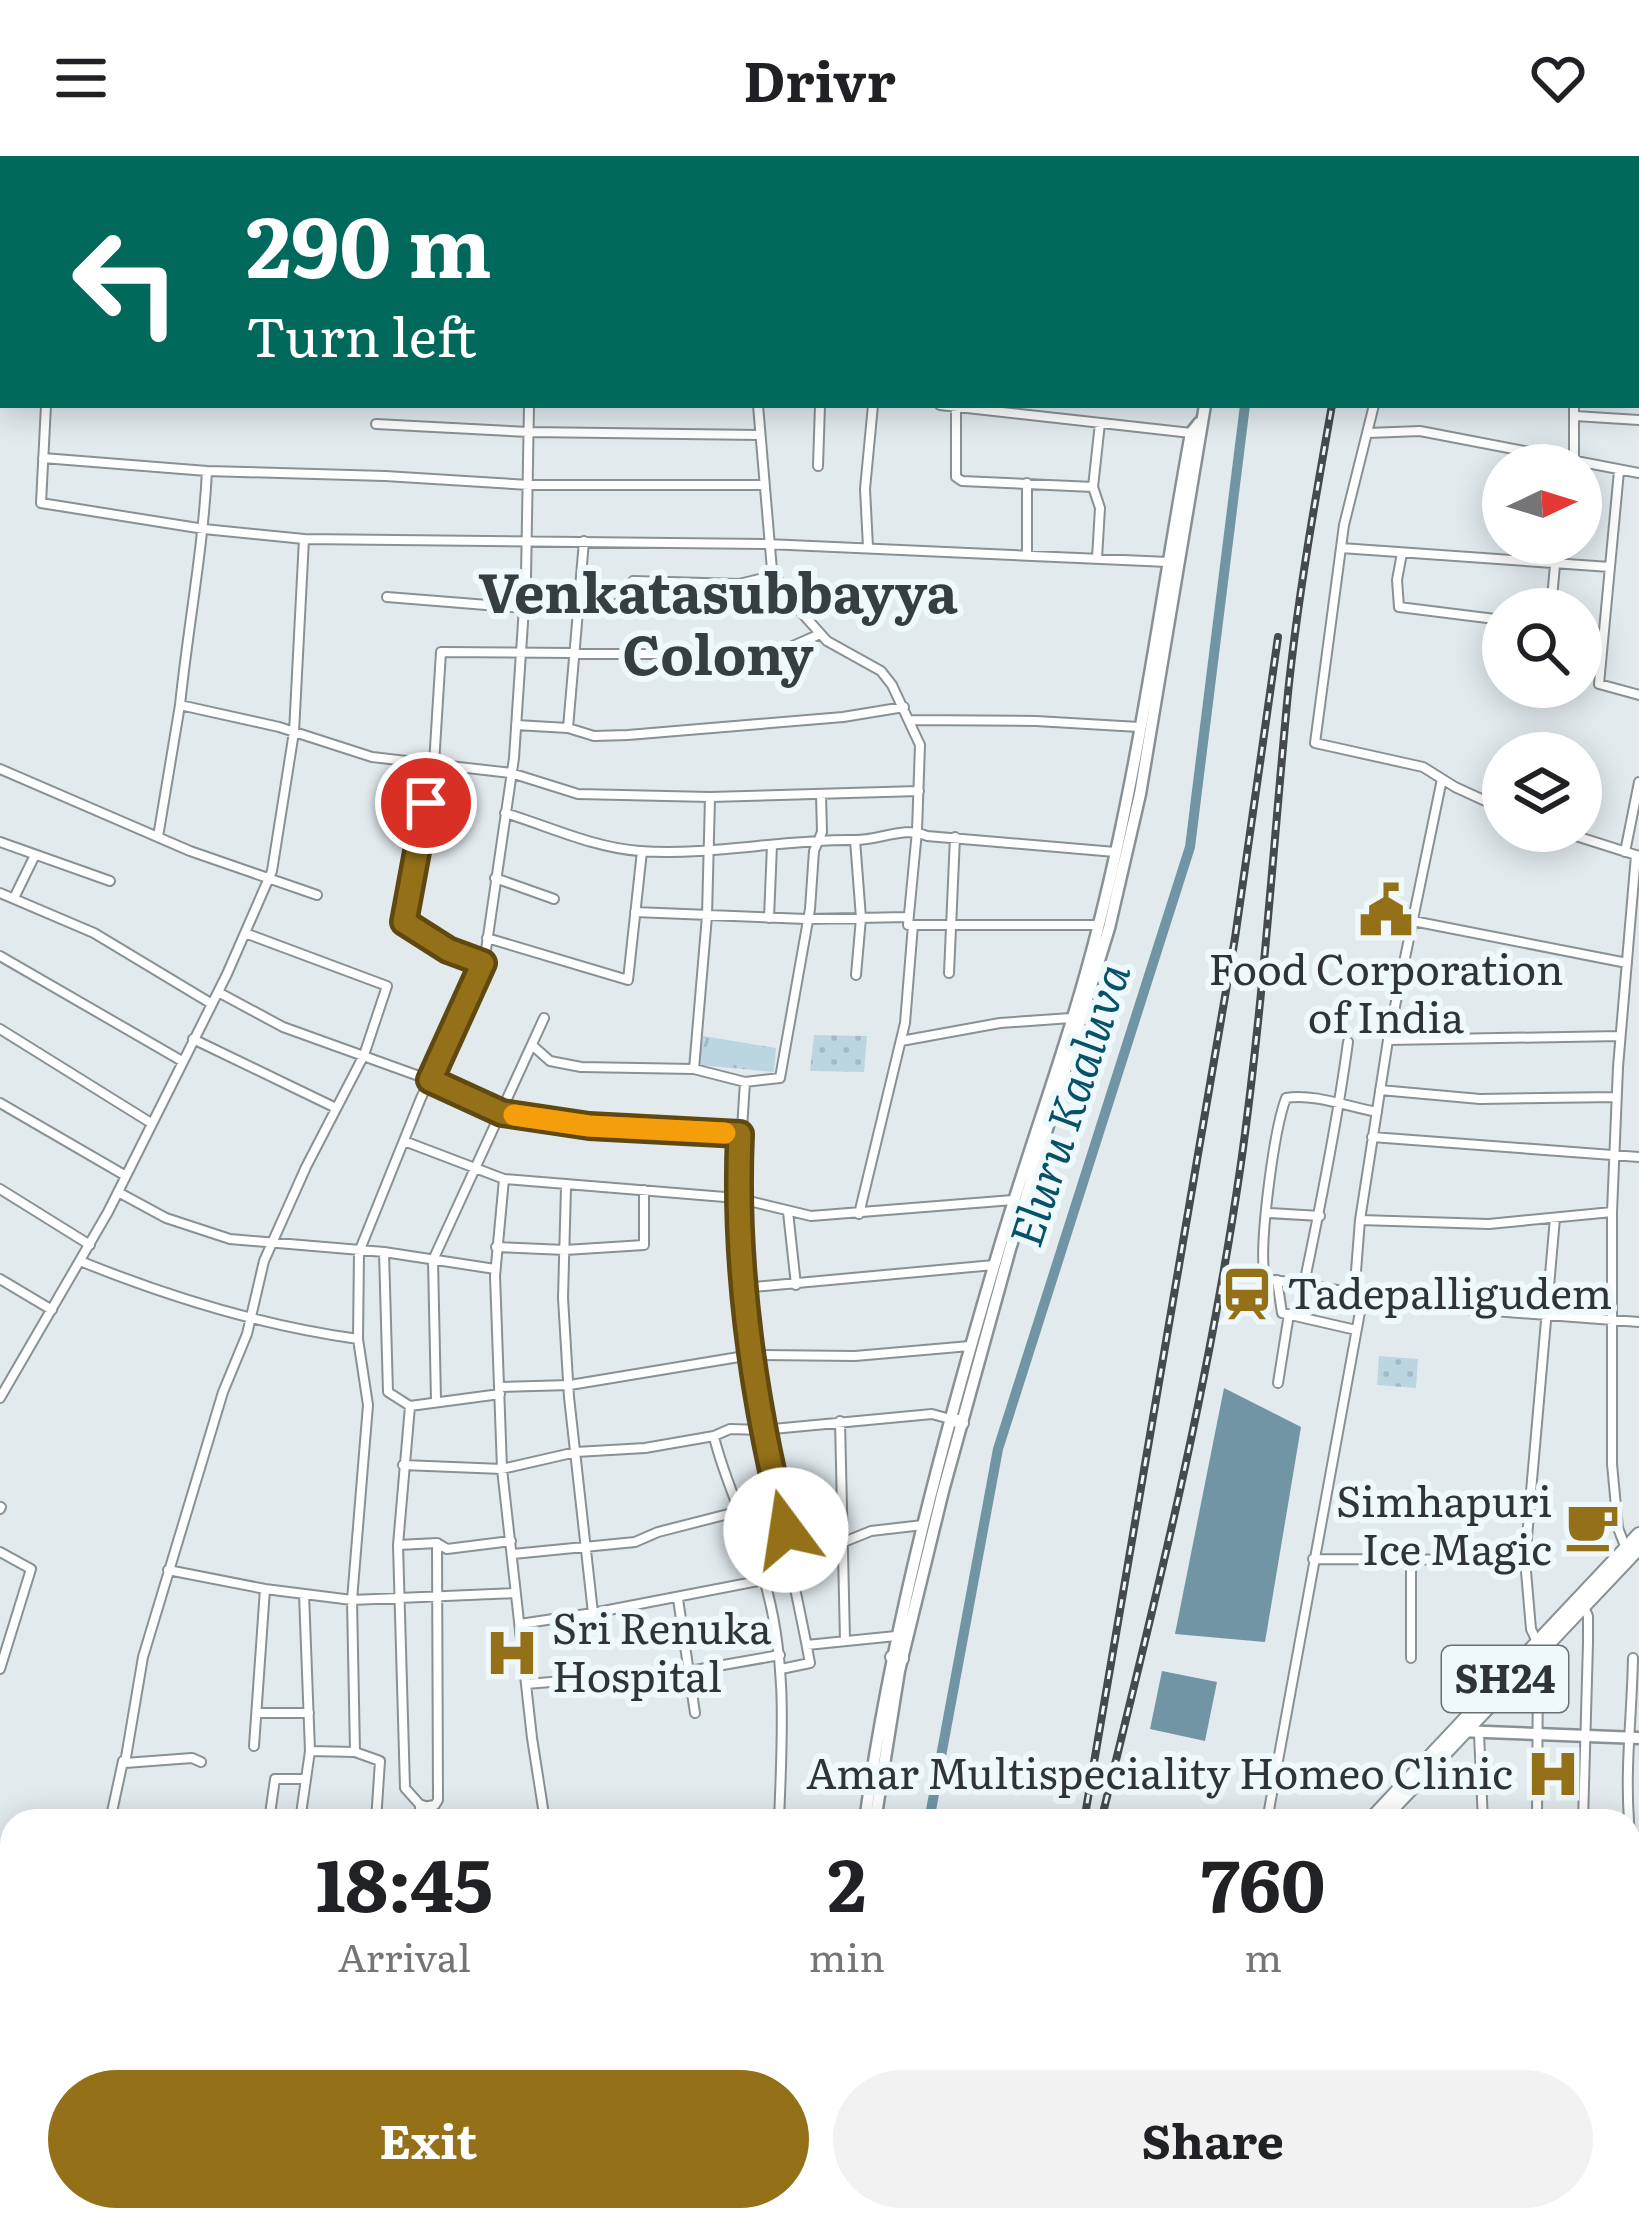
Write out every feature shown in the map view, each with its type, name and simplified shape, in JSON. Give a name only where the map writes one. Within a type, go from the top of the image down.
[{"type":"main road","points":[[867,1809],[897,1658],[972,1346],[1099,925],[1191,433],[1202,411]]},
{"type":"main road","points":[[877,1809],[896,1636],[924,1525],[1109,928],[1140,794],[1202,411]]},
{"type":"main road","name":"SH24","points":[[1538,1650],[1620,1567],[1639,1534]]},
{"type":"main road","name":"SH24","points":[[1393,1809],[1633,1548]]},
{"type":"main road","points":[[1468,1732],[1635,1738]]},
{"type":"main road","name":"SH24","points":[[1382,1809],[1468,1732]]},
{"type":"street","points":[[46,408],[41,502],[204,529],[304,539],[767,544],[1168,562]]},
{"type":"street","points":[[355,1752],[352,1600],[367,1421],[358,1339],[358,1252],[483,963],[516,725],[529,408]]},
{"type":"street","points":[[758,408],[767,544],[776,575],[820,634],[881,671],[920,745],[901,1041],[859,1214]]},
{"type":"street","points":[[818,466],[820,408]]},
{"type":"street","points":[[868,548],[865,489],[873,408]]},
{"type":"street","points":[[956,408],[956,477],[962,481],[1093,487]]},
{"type":"street","points":[[983,408],[1191,433]]},
{"type":"street","points":[[1373,408],[1341,548],[1315,743],[1423,767],[1482,799]]},
{"type":"street","points":[[1575,444],[1575,411],[1639,420]]},
{"type":"street","points":[[1097,558],[1100,508],[1093,487],[1100,423]]},
{"type":"street","points":[[376,424],[529,432],[760,435]]},
{"type":"street","points":[[1368,433],[1420,431],[1482,444]]},
{"type":"street","points":[[43,458],[207,471],[529,485],[764,485]]},
{"type":"street","points":[[1602,468],[1639,473]]},
{"type":"street","points":[[158,837],[204,529],[207,471]]},
{"type":"street","points":[[1619,471],[1599,684],[1639,695]]},
{"type":"street","points":[[1027,483],[1027,555]]},
{"type":"street","points":[[0,1399],[118,1192],[218,992],[268,878],[286,801],[294,732],[304,539]]},
{"type":"street","points":[[568,728],[584,541]]},
{"type":"street","points":[[1341,548],[1482,558]]},
{"type":"street","points":[[1402,553],[1399,607],[1482,617]]},
{"type":"street","points":[[1576,564],[1610,567]]},
{"type":"street","points":[[633,581],[739,584],[776,575]]},
{"type":"street","points":[[387,597],[524,608],[622,604]]},
{"type":"street","points":[[483,963],[448,950],[404,922],[434,764],[441,652],[700,654],[786,649],[820,634]]},
{"type":"street","points":[[180,705],[373,757],[511,773],[578,794],[710,797],[919,791]]},
{"type":"street","points":[[516,725],[568,728],[594,736],[843,717],[904,707]]},
{"type":"street","points":[[910,721],[1139,727]]},
{"type":"street","points":[[0,770],[158,837],[317,895]]},
{"type":"street","points":[[1353,1293],[1388,1040],[1442,779]]},
{"type":"street","points":[[1625,852],[1639,782]]},
{"type":"street","points":[[532,1045],[550,1061],[581,1067],[694,1069],[745,1082],[780,1078],[819,841],[821,795]]},
{"type":"street","points":[[694,1069],[711,850],[710,797]]},
{"type":"street","points":[[505,813],[605,845],[642,851],[855,841],[917,831],[927,836],[1115,852]]},
{"type":"street","points":[[949,973],[955,837]]},
{"type":"street","points":[[855,841],[861,918],[856,975]]},
{"type":"street","points":[[0,842],[110,881]]},
{"type":"street","points":[[769,918],[772,845]]},
{"type":"street","points":[[1602,845],[1638,855],[1620,1036],[1612,1212],[1614,1503],[1620,1538],[1633,1548]]},
{"type":"street","points":[[488,938],[628,980],[642,851]]},
{"type":"street","points":[[14,898],[34,854]]},
{"type":"street","points":[[495,878],[554,899]]},
{"type":"street","points":[[0,892],[94,933],[212,1004]]},
{"type":"street","points":[[635,912],[951,925],[1099,925]]},
{"type":"street","points":[[1413,921],[1627,963]]},
{"type":"street","points":[[113,1809],[143,1657],[273,1240],[364,1055],[387,986],[245,933]]},
{"type":"street","points":[[0,956],[182,1061]]},
{"type":"street","points":[[218,992],[284,1027],[430,1080],[502,1113],[589,1126],[740,1134]]},
{"type":"street","points":[[436,1400],[434,1260],[544,1018]]},
{"type":"street","points":[[901,1041],[1000,1023],[1071,1018]]},
{"type":"street","points":[[0,1029],[151,1123]]},
{"type":"street","points":[[1388,1040],[1620,1036]]},
{"type":"street","points":[[193,1039],[336,1108]]},
{"type":"street","points":[[1304,1284],[1348,1042]]},
{"type":"street","points":[[745,1082],[737,1198],[742,1288],[762,1430],[810,1663],[781,1669]]},
{"type":"street","points":[[1380,1090],[1480,1099],[1616,1097]]},
{"type":"street","points":[[1376,1112],[1286,1098],[1260,1256],[1265,1279],[1353,1293],[1361,1301],[1639,1322]]},
{"type":"street","points":[[0,1103],[126,1176]]},
{"type":"street","points":[[1372,1137],[1639,1157]]},
{"type":"street","points":[[404,1140],[504,1179],[737,1198],[811,1216],[1015,1200]]},
{"type":"street","points":[[504,1179],[495,1269],[502,1469],[543,1809]]},
{"type":"street","points":[[566,1186],[563,1298],[593,1613]]},
{"type":"street","points":[[0,1189],[90,1245]]},
{"type":"street","points":[[496,1247],[565,1250],[644,1245],[644,1190]]},
{"type":"street","points":[[118,1192],[166,1219],[230,1239],[384,1252],[495,1269]]},
{"type":"street","points":[[788,1212],[796,1285]]},
{"type":"street","points":[[1360,1220],[1489,1225],[1612,1212]]},
{"type":"street","points":[[1268,1213],[1320,1216]]},
{"type":"street","points":[[1537,1809],[1538,1650],[1531,1629],[1525,1560],[1555,1218]]},
{"type":"street","points":[[384,1252],[388,1392],[410,1406],[751,1355],[855,1356],[972,1346]]},
{"type":"street","points":[[80,1262],[154,1291],[299,1331],[358,1339]]},
{"type":"street","points":[[742,1288],[995,1265]]},
{"type":"street","points":[[0,1279],[52,1310]]},
{"type":"street","points":[[1277,1280],[1282,1312],[1356,1330]]},
{"type":"street","points":[[1269,1809],[1361,1301]]},
{"type":"street","points":[[1279,1383],[1289,1314]]},
{"type":"street","points":[[0,1365],[15,1373]]},
{"type":"street","points":[[410,1406],[398,1545],[405,1788],[419,1809]]},
{"type":"street","points":[[403,1465],[502,1469],[576,1452],[645,1448],[714,1436],[730,1429],[932,1414],[957,1421]]},
{"type":"street","points":[[840,1421],[845,1640]]},
{"type":"street","points":[[714,1436],[764,1580],[780,1655],[784,1721],[780,1809]]},
{"type":"street","points":[[513,1554],[635,1542],[740,1511]]},
{"type":"street","points":[[520,1624],[764,1580],[792,1563],[871,1532],[924,1525]]},
{"type":"street","points":[[398,1545],[437,1543],[447,1549],[511,1541]]},
{"type":"street","points":[[429,1809],[439,1800],[437,1543]]},
{"type":"street","points":[[0,1552],[31,1569],[0,1669]]},
{"type":"street","points":[[1313,1559],[1525,1560]]},
{"type":"street","points":[[1411,1561],[1411,1658]]},
{"type":"street","points":[[1620,1567],[1639,1567]]},
{"type":"street","points":[[168,1570],[352,1600],[515,1593]]},
{"type":"street","points":[[254,1746],[265,1589]]},
{"type":"street","points":[[302,1809],[310,1750],[304,1594]]},
{"type":"street","points":[[678,1599],[695,1713]]},
{"type":"street","points":[[1583,1606],[1588,1616],[1583,1809]]},
{"type":"street","points":[[806,1645],[896,1636]]},
{"type":"street","points":[[526,1684],[689,1671],[780,1655]]},
{"type":"street","points":[[1628,1809],[1626,1752],[1635,1738],[1634,1658]]},
{"type":"street","points":[[257,1713],[309,1713]]},
{"type":"street","points":[[1468,1732],[1481,1809]]},
{"type":"street","points":[[310,1750],[355,1752],[380,1761],[377,1809]]},
{"type":"street","points":[[123,1759],[125,1763],[192,1758],[202,1762]]},
{"type":"street","points":[[271,1809],[275,1779],[306,1779]]},
{"type":"green space","points":[[814,1035],[867,1036],[864,1072],[810,1071]]},
{"type":"green space","points":[[703,1036],[776,1048],[774,1072],[699,1065]]},
{"type":"green space","points":[[1379,1356],[1418,1359],[1416,1388],[1377,1385]]},
{"type":"shaded area","points":[[1224,1388],[1301,1427],[1265,1642],[1175,1634]]},
{"type":"shaded area","points":[[1162,1671],[1217,1682],[1205,1741],[1150,1729]]},
{"type":"waterway","name":"Eluru Kaaluva","points":[[931,1809],[998,1449],[1190,847],[1245,408]]},
{"type":"railway","points":[[1104,1809],[1179,1494],[1228,1246],[1256,1046],[1292,657],[1331,408]]},
{"type":"railway","points":[[1086,1809],[1235,938],[1278,637]]},
{"type":"slow traffic","points":[[514,1115],[589,1126],[725,1133]]},
{"type":"place","name":"Food Corporation of India","points":[[1386,910]]},
{"type":"place","name":"Tadepalligudem","points":[[1247,1294]]},
{"type":"place","name":"Simhapuri Ice Magic","points":[[1592,1526]]},
{"type":"place","name":"Sri Renuka Hospital","points":[[512,1653]]},
{"type":"place","name":"Amar Multispeciality Homeo Clinic","points":[[1553,1774]]},
{"type":"district","name":"Venkatasubbayya Colony","points":[[718,625]]},
{"type":"route","points":[[426,803],[404,922],[448,950],[483,963],[430,1080],[502,1113],[589,1126],[740,1134],[741,1280],[762,1430],[786,1530]]}]
